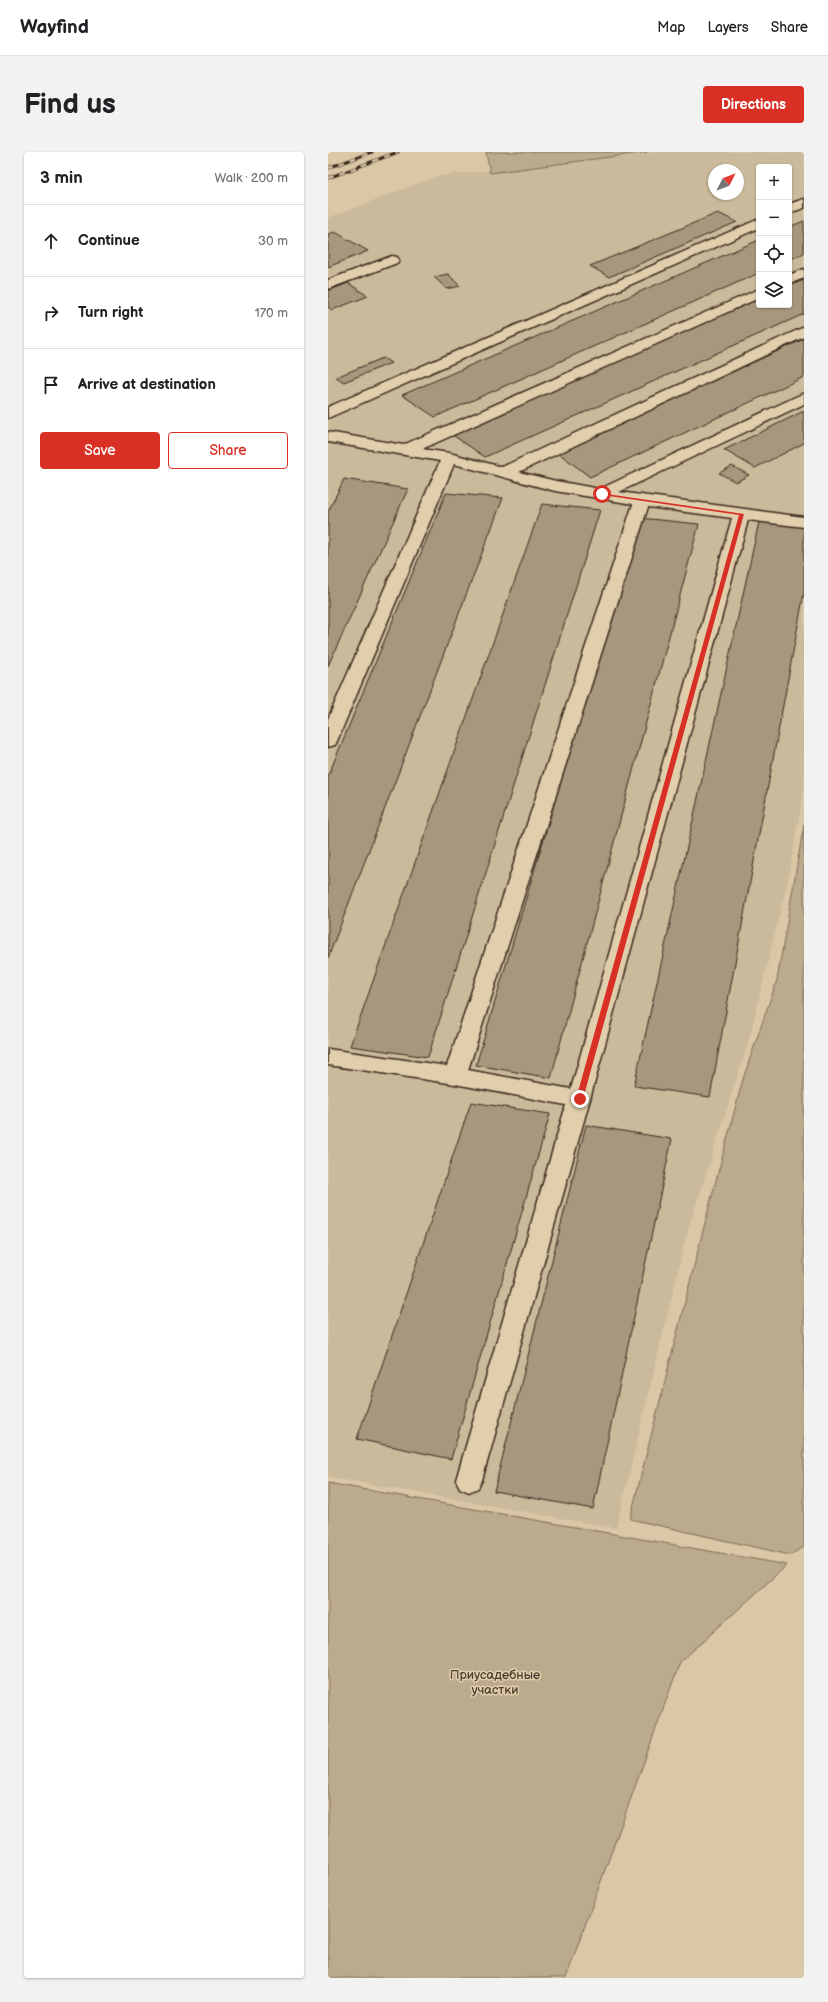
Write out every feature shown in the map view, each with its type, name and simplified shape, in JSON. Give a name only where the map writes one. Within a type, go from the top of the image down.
[{"type":"street","points":[[792,209],[804,203]]},
{"type":"street","points":[[328,413],[756,224]]},
{"type":"street","points":[[328,285],[392,260]]},
{"type":"street","points":[[792,279],[804,273]]},
{"type":"street","points":[[406,450],[756,294]]},
{"type":"street","points":[[505,472],[804,331]]},
{"type":"street","points":[[602,494],[804,398]]},
{"type":"street","points":[[328,437],[449,458],[555,486],[642,500],[804,522]]},
{"type":"street","points":[[328,741],[449,458]]},
{"type":"street","points":[[455,1076],[642,500]]},
{"type":"street","points":[[469,1480],[580,1099],[741,514]]},
{"type":"street","points":[[328,1057],[455,1076],[580,1099]]},
{"type":"shaded area","points":[[652,152],[804,152],[804,789],[788,879],[748,1043],[688,1229],[616,1528],[328,1477],[328,218],[438,176]]},
{"type":"green space","points":[[486,152],[647,152],[490,173]]},
{"type":"green space","points":[[804,825],[804,1547],[790,1555],[630,1519],[743,1079],[777,980]]},
{"type":"green space","name":"Приусадебные участки","points":[[328,1483],[787,1565],[680,1662],[566,1978],[328,1978]]},
{"type":"building","points":[[718,213],[737,222],[609,277],[590,266]]},
{"type":"building","points":[[804,221],[804,253],[792,259],[792,236],[792,226]]},
{"type":"building","points":[[335,232],[368,251],[328,267],[328,234]]},
{"type":"building","points":[[756,241],[756,274],[435,417],[402,395]]},
{"type":"building","points":[[448,274],[460,286],[447,289],[434,277]]},
{"type":"building","points":[[804,280],[804,314],[485,457],[451,434],[756,300],[756,308],[792,308],[792,285]]},
{"type":"building","points":[[348,283],[368,296],[332,310],[328,307],[328,291]]},
{"type":"building","points":[[804,339],[804,377],[590,477],[557,452]]},
{"type":"building","points":[[383,358],[391,363],[344,382],[336,377]]},
{"type":"building","points":[[804,411],[804,443],[755,468],[724,450]]},
{"type":"building","points":[[732,466],[749,475],[736,482],[719,473]]},
{"type":"building","points":[[344,479],[408,489],[328,666],[328,512]]},
{"type":"building","points":[[446,493],[503,498],[328,958],[328,776]]},
{"type":"building","points":[[542,504],[600,510],[428,1057],[350,1046]]},
{"type":"building","points":[[640,518],[699,524],[551,1078],[476,1065]]},
{"type":"building","points":[[759,522],[804,527],[804,593],[710,1097],[634,1086]]},
{"type":"building","points":[[471,1102],[550,1114],[451,1459],[357,1439]]},
{"type":"building","points":[[586,1125],[672,1139],[593,1509],[494,1491]]},
{"type":"railway","points":[[328,168],[372,152]]},
{"type":"railway","points":[[328,178],[398,152]]},
{"type":"route","points":[[580,1099],[741,514],[602,494]]}]
